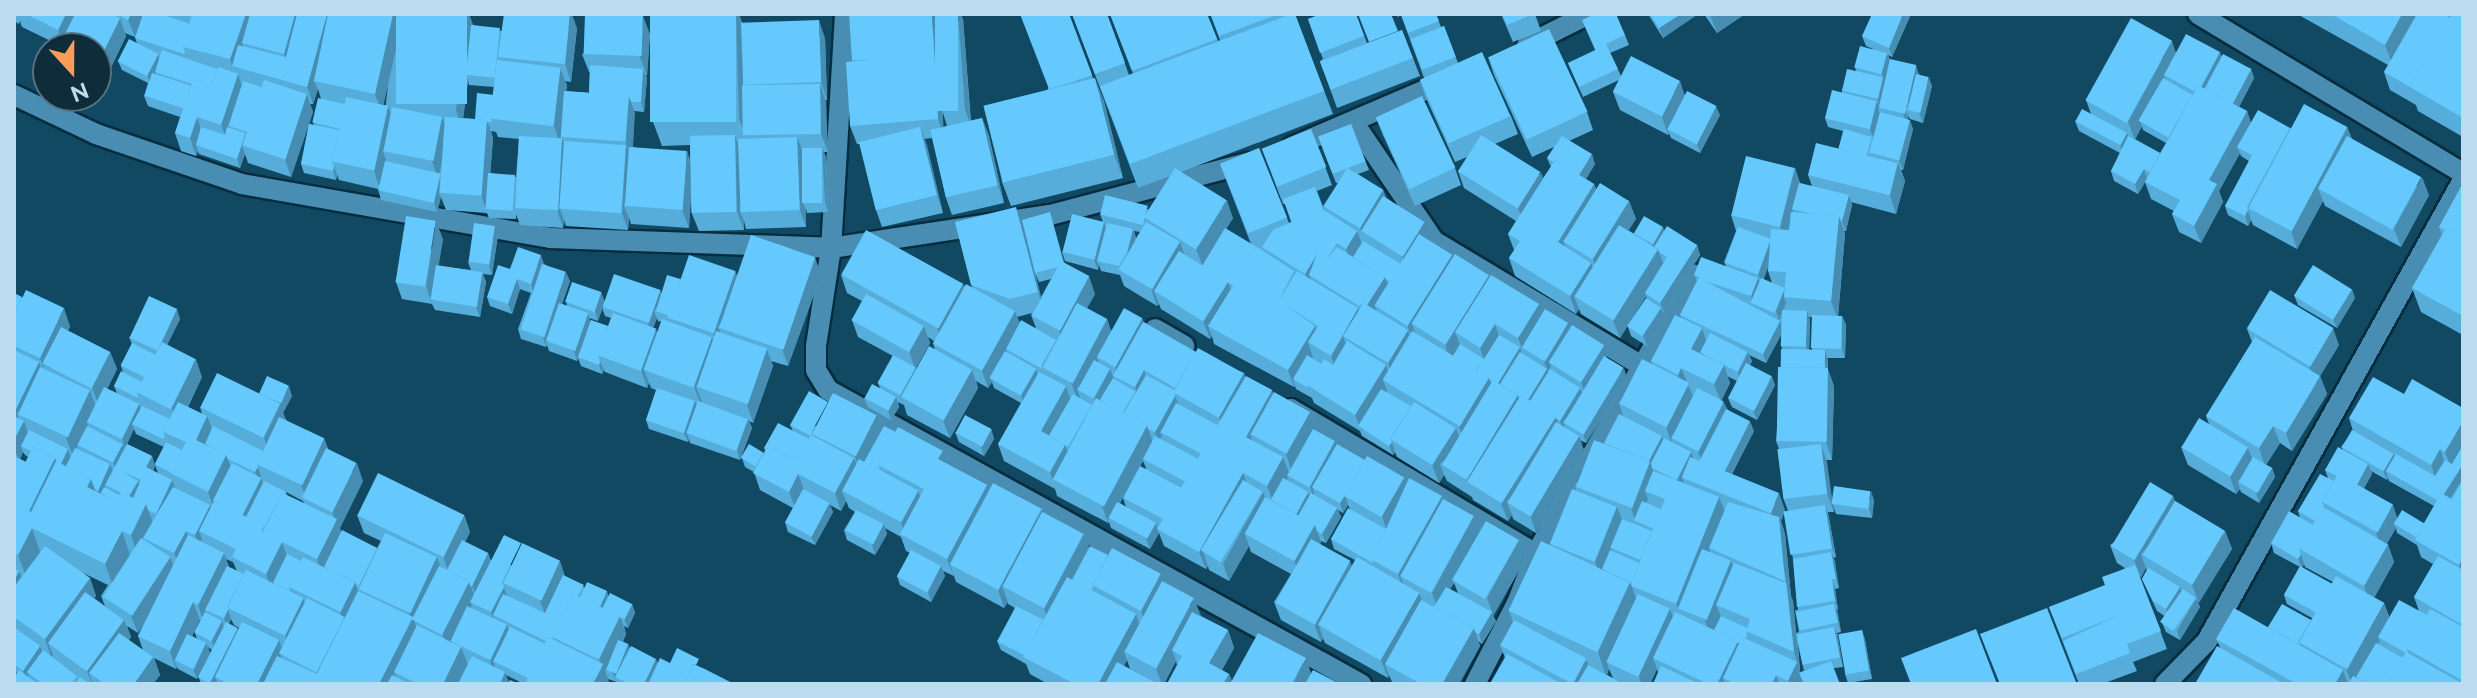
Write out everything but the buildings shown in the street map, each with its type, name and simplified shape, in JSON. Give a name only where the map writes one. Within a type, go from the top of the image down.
[{"type":"street","points":[[845,14],[831,248],[816,346],[816,370],[828,390],[846,404],[1361,684]]},
{"type":"street","points":[[1500,58],[1589,14]]},
{"type":"street","points":[[2198,14],[2463,173]]},
{"type":"street","points":[[14,95],[96,134],[242,184],[409,216],[550,238],[831,248],[1050,215],[1269,156],[1354,123],[1471,70]]},
{"type":"street","points":[[1354,123],[1434,241],[1645,368]]},
{"type":"street","points":[[2165,684],[2207,641],[2463,180]]},
{"type":"street","points":[[1475,684],[1517,603],[1536,554],[1645,368],[1694,275]]},
{"type":"street","points":[[1155,329],[1209,361]]},
{"type":"street","points":[[1277,401],[1536,554]]}]
